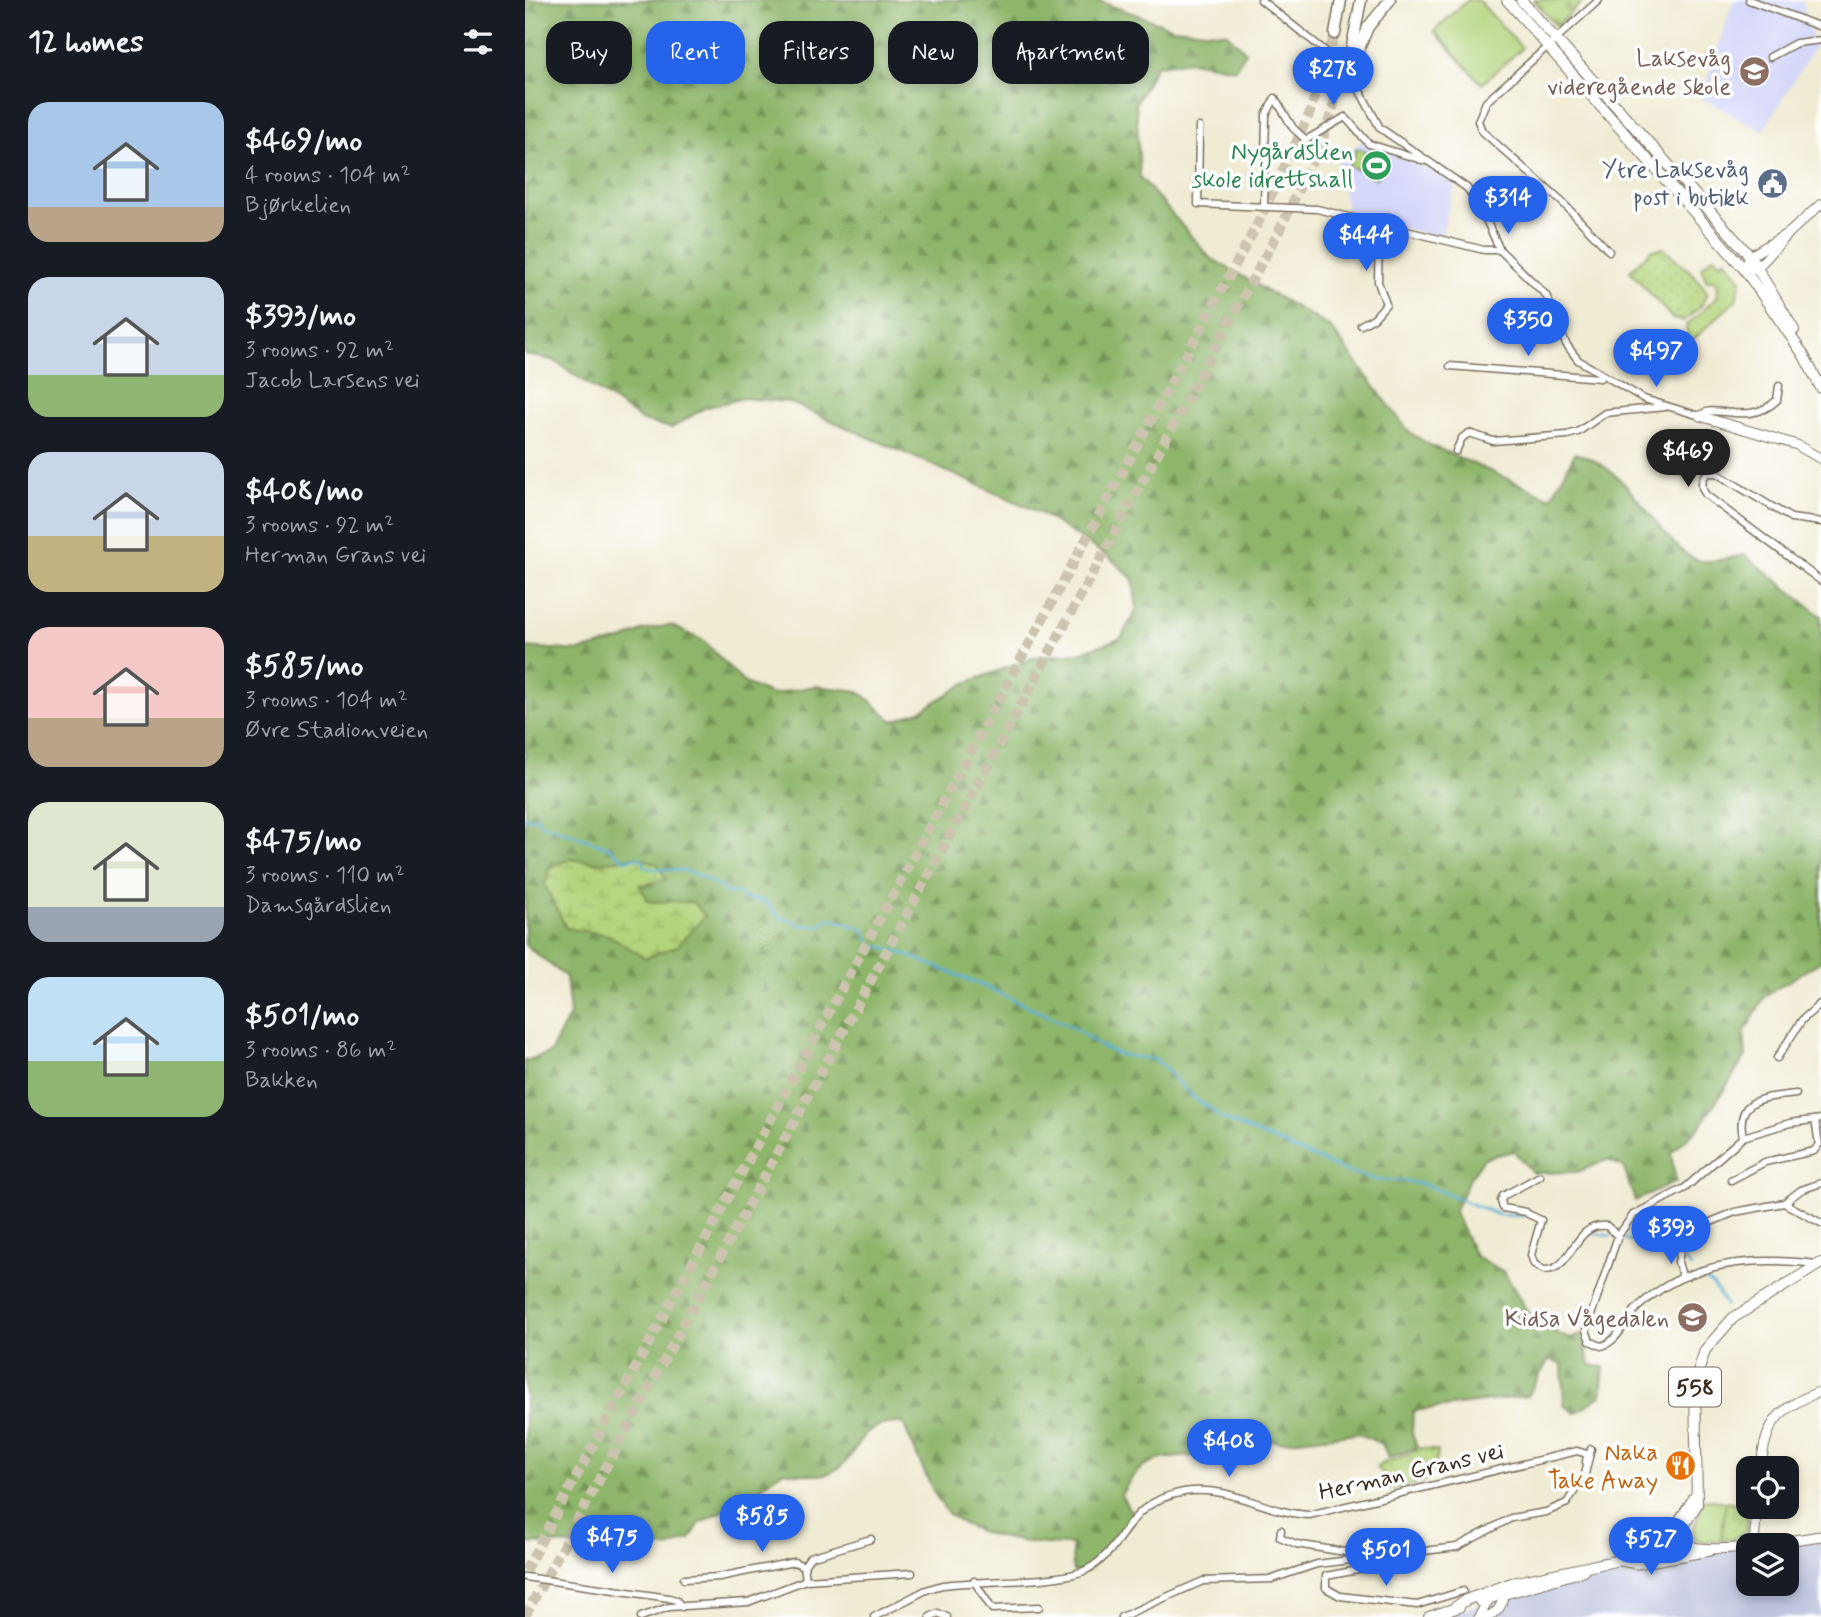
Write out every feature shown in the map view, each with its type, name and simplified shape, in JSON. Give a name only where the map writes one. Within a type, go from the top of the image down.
[{"type":"highway","points":[[1335,34],[1341,0]]},
{"type":"highway","points":[[1361,0],[1354,52],[1375,17],[1390,0]]},
{"type":"highway","points":[[1375,17],[1376,0]]},
{"type":"main road","points":[[1507,0],[1552,43],[1750,256],[1783,308],[1821,388]]},
{"type":"main road","points":[[1521,0],[1552,43],[1745,270],[1803,354]]},
{"type":"main road","name":"558","points":[[1672,1539],[1693,1515],[1696,1494],[1695,1382],[1705,1350],[1724,1324],[1794,1276],[1819,1264]]},
{"type":"main road","points":[[1429,1617],[1495,1593],[1573,1575],[1615,1560],[1657,1552],[1672,1539]]},
{"type":"street","points":[[1261,0],[1347,69],[1380,128],[1456,178],[1475,198],[1500,250],[1546,295],[1571,353],[1605,379],[1667,407],[1797,445],[1821,459]]},
{"type":"street","points":[[1599,0],[1486,102],[1479,114],[1479,126],[1562,202],[1609,251]]},
{"type":"street","points":[[1749,0],[1821,27]]},
{"type":"street","points":[[1770,57],[1795,44],[1821,40]]},
{"type":"street","points":[[1264,206],[1264,152],[1269,110],[1273,99],[1277,99],[1293,128],[1306,141],[1345,117],[1369,144],[1431,162]]},
{"type":"street","points":[[1199,127],[1198,204],[1317,209],[1484,250],[1500,250]]},
{"type":"street","points":[[1745,270],[1758,267],[1790,232],[1821,204]]},
{"type":"street","points":[[1361,325],[1374,318],[1386,304],[1378,282],[1379,226]]},
{"type":"street","points":[[1745,270],[1750,256],[1790,232]]},
{"type":"street","points":[[1450,366],[1605,379]]},
{"type":"street","points":[[1700,416],[1709,411],[1760,413],[1777,400],[1779,386]]},
{"type":"street","points":[[1456,451],[1462,438],[1469,433],[1500,441],[1567,435],[1578,432],[1605,413],[1667,407]]},
{"type":"street","points":[[1821,522],[1791,518],[1716,473],[1707,473],[1703,477],[1702,490],[1706,495],[1821,581]]},
{"type":"street","points":[[1777,1058],[1802,1020],[1821,1003]]},
{"type":"street","points":[[1743,1137],[1742,1115],[1750,1104],[1762,1098],[1796,1094]]},
{"type":"street","points":[[1731,1180],[1765,1162],[1814,1151],[1819,1144],[1818,1119],[1790,1123],[1743,1137],[1685,1188],[1633,1214],[1618,1236],[1586,1330],[1586,1336],[1595,1345],[1611,1342],[1636,1309],[1682,1276],[1732,1264],[1819,1264]]},
{"type":"street","points":[[1541,1176],[1503,1196],[1501,1205],[1541,1220],[1532,1246],[1531,1260],[1537,1267],[1550,1270],[1558,1266],[1579,1237],[1592,1226],[1607,1226],[1618,1236]]},
{"type":"street","points":[[1682,1276],[1678,1255],[1681,1247],[1697,1230],[1735,1212],[1784,1203],[1801,1190],[1821,1183]]},
{"type":"street","points":[[1784,1203],[1821,1223]]},
{"type":"street","points":[[1784,1262],[1794,1276]]},
{"type":"street","points":[[1530,1274],[1537,1267]]},
{"type":"street","points":[[1762,1456],[1764,1440],[1778,1415],[1798,1400],[1821,1391]]},
{"type":"street","points":[[1121,1617],[1202,1581],[1272,1579],[1317,1564],[1457,1548],[1511,1518],[1564,1506],[1579,1486],[1591,1449]]},
{"type":"street","name":"Herman Grans vei","points":[[874,1617],[926,1590],[974,1581],[1065,1575],[1088,1569],[1108,1550],[1133,1516],[1148,1505],[1182,1492],[1216,1490],[1283,1512],[1309,1515],[1577,1451],[1587,1454],[1587,1462]]},
{"type":"street","points":[[1280,1530],[1280,1536],[1296,1544],[1382,1558]]},
{"type":"street","points":[[1799,1539],[1821,1536]]},
{"type":"street","points":[[806,1580],[804,1566],[810,1558],[871,1539]]},
{"type":"street","points":[[1672,1539],[1696,1548],[1736,1546]]},
{"type":"street","points":[[1672,1539],[1685,1556]]},
{"type":"street","points":[[1615,1560],[1637,1563],[1719,1548]]},
{"type":"street","points":[[1382,1558],[1368,1569],[1330,1574],[1324,1581],[1326,1588],[1340,1596],[1417,1605],[1463,1591]]},
{"type":"street","points":[[684,1579],[719,1577],[786,1563],[804,1566]]},
{"type":"street","points":[[641,1617],[655,1611],[682,1606],[748,1602],[806,1580],[912,1573]]},
{"type":"street","points":[[525,1577],[669,1598],[682,1606]]},
{"type":"street","points":[[974,1581],[992,1609],[1039,1607]]},
{"type":"street","points":[[1479,1617],[1495,1593]]},
{"type":"street","points":[[1487,1617],[1497,1610],[1495,1593]]},
{"type":"street","points":[[930,1617],[938,1613],[947,1617]]},
{"type":"shaded area","name":"Laksevåg videregående skole","points":[[1734,0],[1802,0],[1815,46],[1763,131],[1701,98]]},
{"type":"shaded area","points":[[1362,142],[1456,180],[1441,238],[1347,213],[1337,157]]},
{"type":"shaded area","points":[[1821,1535],[1821,1617],[1439,1617],[1653,1552],[1736,1544],[1736,1596],[1799,1596],[1799,1537]]},
{"type":"green space","points":[[525,0],[1096,0],[1173,28],[1227,33],[1246,52],[1235,69],[1191,61],[1156,65],[1149,78],[1149,21],[992,21],[992,84],[1146,84],[1136,103],[1140,177],[1209,257],[1330,327],[1409,432],[1430,445],[1551,498],[1575,453],[1596,461],[1631,491],[1687,555],[1701,561],[1717,561],[1745,555],[1821,616],[1821,961],[1765,996],[1744,1033],[1746,1056],[1701,1125],[1671,1153],[1676,1182],[1635,1201],[1623,1166],[1607,1160],[1577,1172],[1533,1173],[1514,1151],[1484,1158],[1468,1181],[1454,1212],[1475,1256],[1504,1272],[1533,1321],[1569,1339],[1582,1335],[1590,1365],[1604,1367],[1601,1396],[1575,1413],[1564,1405],[1562,1365],[1549,1359],[1527,1396],[1413,1411],[1412,1433],[1417,1448],[1388,1458],[1382,1444],[1358,1433],[1281,1442],[1237,1435],[1213,1452],[1149,1463],[1130,1480],[1121,1495],[1135,1519],[1088,1571],[1073,1572],[1072,1545],[1025,1542],[991,1535],[961,1523],[949,1514],[930,1484],[903,1423],[873,1428],[864,1435],[847,1461],[826,1474],[782,1471],[748,1498],[700,1523],[690,1539],[668,1548],[525,1543],[525,1061],[550,1053],[570,1015],[566,977],[525,945],[525,647],[580,651],[670,625],[704,641],[743,682],[771,695],[814,686],[859,691],[893,721],[920,711],[966,683],[1035,657],[1079,653],[1121,638],[1137,609],[1133,579],[1110,558],[1039,512],[789,402],[743,398],[704,408],[672,428],[643,421],[553,360],[525,355]],"holes":[[[636,857],[640,885],[648,902],[692,902],[646,958],[609,935],[566,928],[569,859],[599,863]]]},
{"type":"green space","points":[[1468,0],[1478,0],[1522,48],[1482,84],[1434,31]]},
{"type":"green space","points":[[1534,0],[1585,0],[1556,26]]},
{"type":"green space","points":[[1357,148],[1384,160],[1376,178],[1349,166]]},
{"type":"green space","points":[[1663,248],[1694,275],[1708,293],[1701,306],[1684,321],[1673,319],[1630,271],[1651,250]]},
{"type":"green space","points":[[1714,256],[1720,263],[1725,259],[1741,279],[1736,300],[1693,340],[1688,339],[1686,326],[1717,297],[1718,285],[1714,279],[1707,281],[1701,268]]},
{"type":"green space","points":[[636,857],[658,864],[666,880],[640,885],[648,901],[693,902],[705,916],[676,947],[645,958],[609,935],[566,928],[545,885],[550,868],[569,859],[599,863]]},
{"type":"green space","points":[[1419,1448],[1438,1451],[1429,1477],[1417,1484],[1389,1490],[1385,1475],[1376,1467]]},
{"type":"green space","points":[[1704,1499],[1726,1502],[1721,1540],[1704,1542],[1691,1537]]},
{"type":"green space","points":[[1726,1502],[1736,1504],[1736,1519],[1748,1519],[1746,1531],[1736,1533],[1736,1537],[1731,1540],[1721,1540]]},
{"type":"waterway","points":[[525,816],[529,819],[538,817],[539,823],[608,847],[625,860],[640,857],[647,868],[686,871],[727,893],[736,892],[742,898],[764,901],[781,918],[795,921],[798,925],[820,926],[830,918],[863,929],[873,946],[892,949],[979,984],[1075,1028],[1100,1046],[1121,1055],[1157,1060],[1186,1091],[1219,1117],[1345,1171],[1376,1180],[1425,1185],[1499,1215],[1523,1216]]},
{"type":"waterway","points":[[1593,1233],[1611,1236]]},
{"type":"waterway","points":[[1624,1239],[1660,1250],[1673,1251]]},
{"type":"waterway","points":[[1684,1260],[1691,1267]]},
{"type":"waterway","points":[[1701,1277],[1714,1286],[1726,1306]]},
{"type":"tunnel","points":[[525,1571],[1257,225],[1309,115],[1335,34]]},
{"type":"tunnel","points":[[525,1616],[1280,229],[1323,138],[1351,52]]},
{"type":"place","name":"Laksevåg videregående skole","points":[[1754,72]]},
{"type":"place","name":"Nygårdslien skole idrettshall","points":[[1376,165]]},
{"type":"place","name":"Ytre Laksevåg post i butikk","points":[[1772,183]]},
{"type":"place","name":"Kidsa Vågedalen","points":[[1692,1318]]},
{"type":"place","name":"Naka Take Away","points":[[1681,1466]]}]
